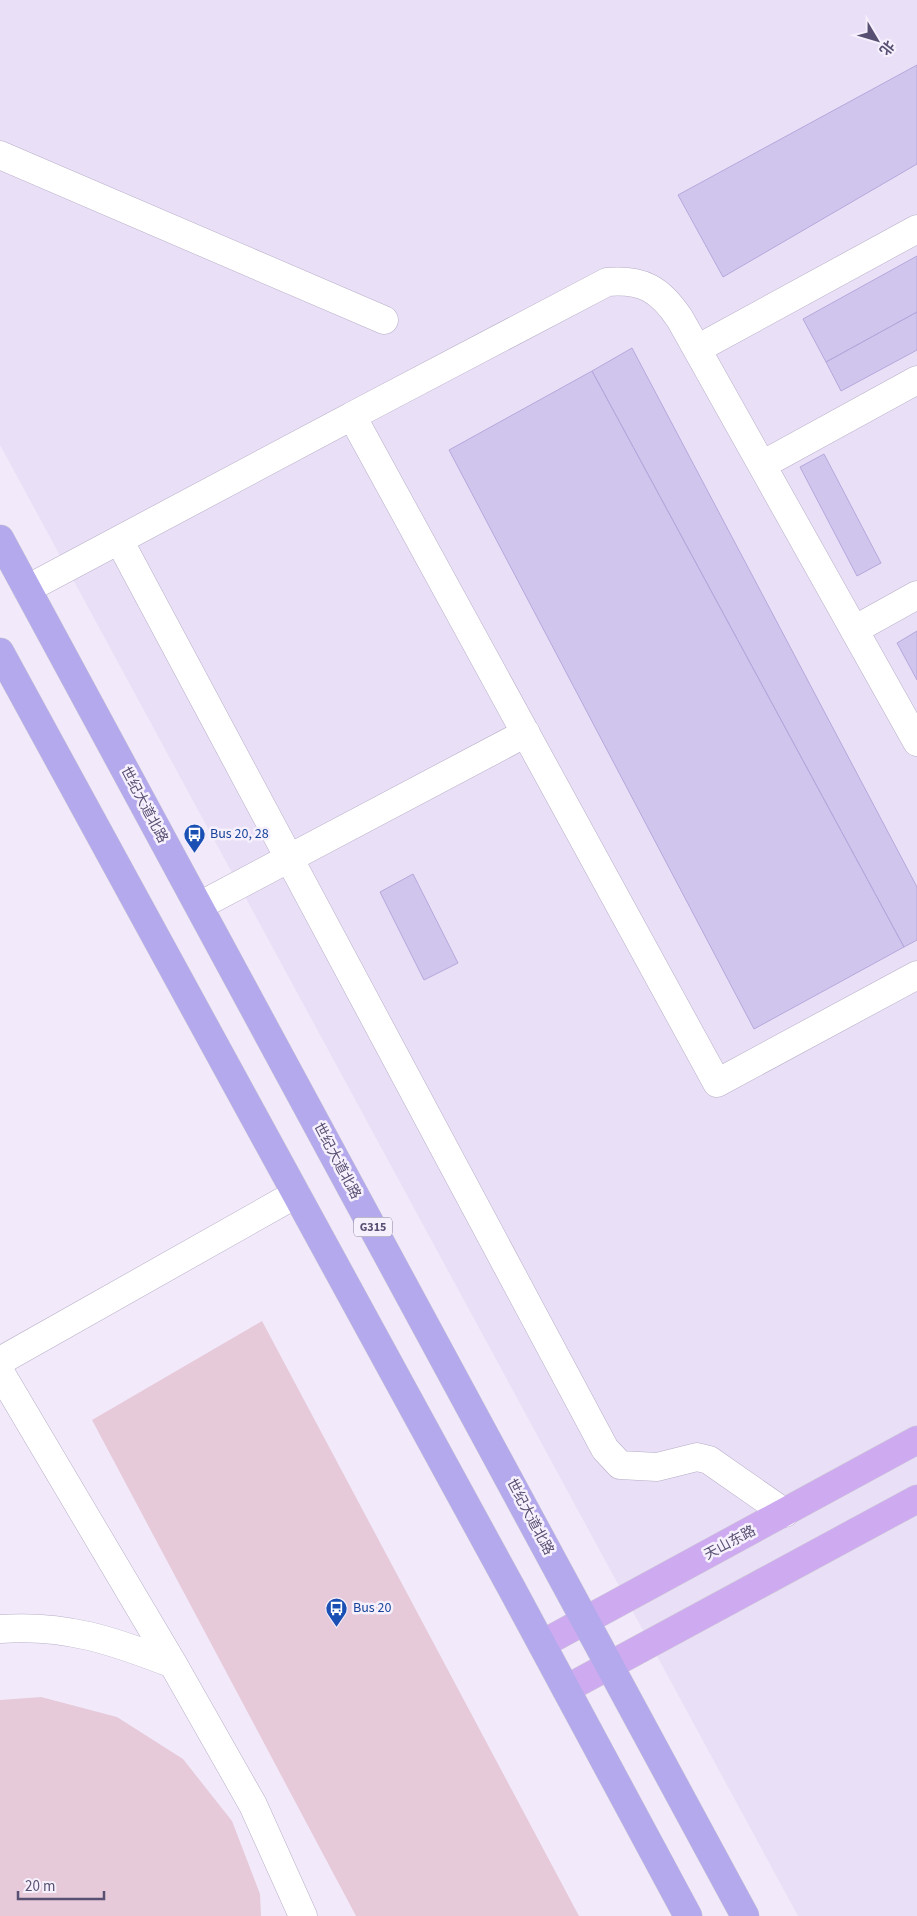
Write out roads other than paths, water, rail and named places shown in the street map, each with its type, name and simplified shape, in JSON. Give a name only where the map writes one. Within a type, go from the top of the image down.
[{"type":"highway","name":"世纪大道北路","points":[[0,539],[745,1916]]},
{"type":"highway","points":[[0,652],[542,1644],[688,1916]]},
{"type":"main road","name":"天山东路","points":[[542,1644],[917,1440]]},
{"type":"main road","points":[[566,1689],[917,1499]]},
{"type":"street","points":[[0,155],[384,320]]},
{"type":"street","points":[[697,350],[917,229]]},
{"type":"street","points":[[27,589],[607,282],[624,280],[642,284],[658,292],[670,304],[917,742]]},
{"type":"street","points":[[762,465],[917,380]]},
{"type":"street","points":[[352,416],[717,1083],[917,975]]},
{"type":"street","points":[[119,540],[605,1449],[620,1466],[657,1467],[696,1457],[709,1460],[785,1513]]},
{"type":"street","points":[[854,630],[917,595]]},
{"type":"street","points":[[199,906],[526,734]]},
{"type":"street","points":[[0,1361],[296,1194]]},
{"type":"street","points":[[0,1372],[173,1664],[253,1805],[303,1916]]},
{"type":"street","points":[[0,1628],[21,1627],[68,1631],[120,1643],[173,1664]]},
{"type":"place","name":"Bus 20, 28","points":[[194,853]]},
{"type":"place","name":"Bus 20","points":[[337,1627]]}]
